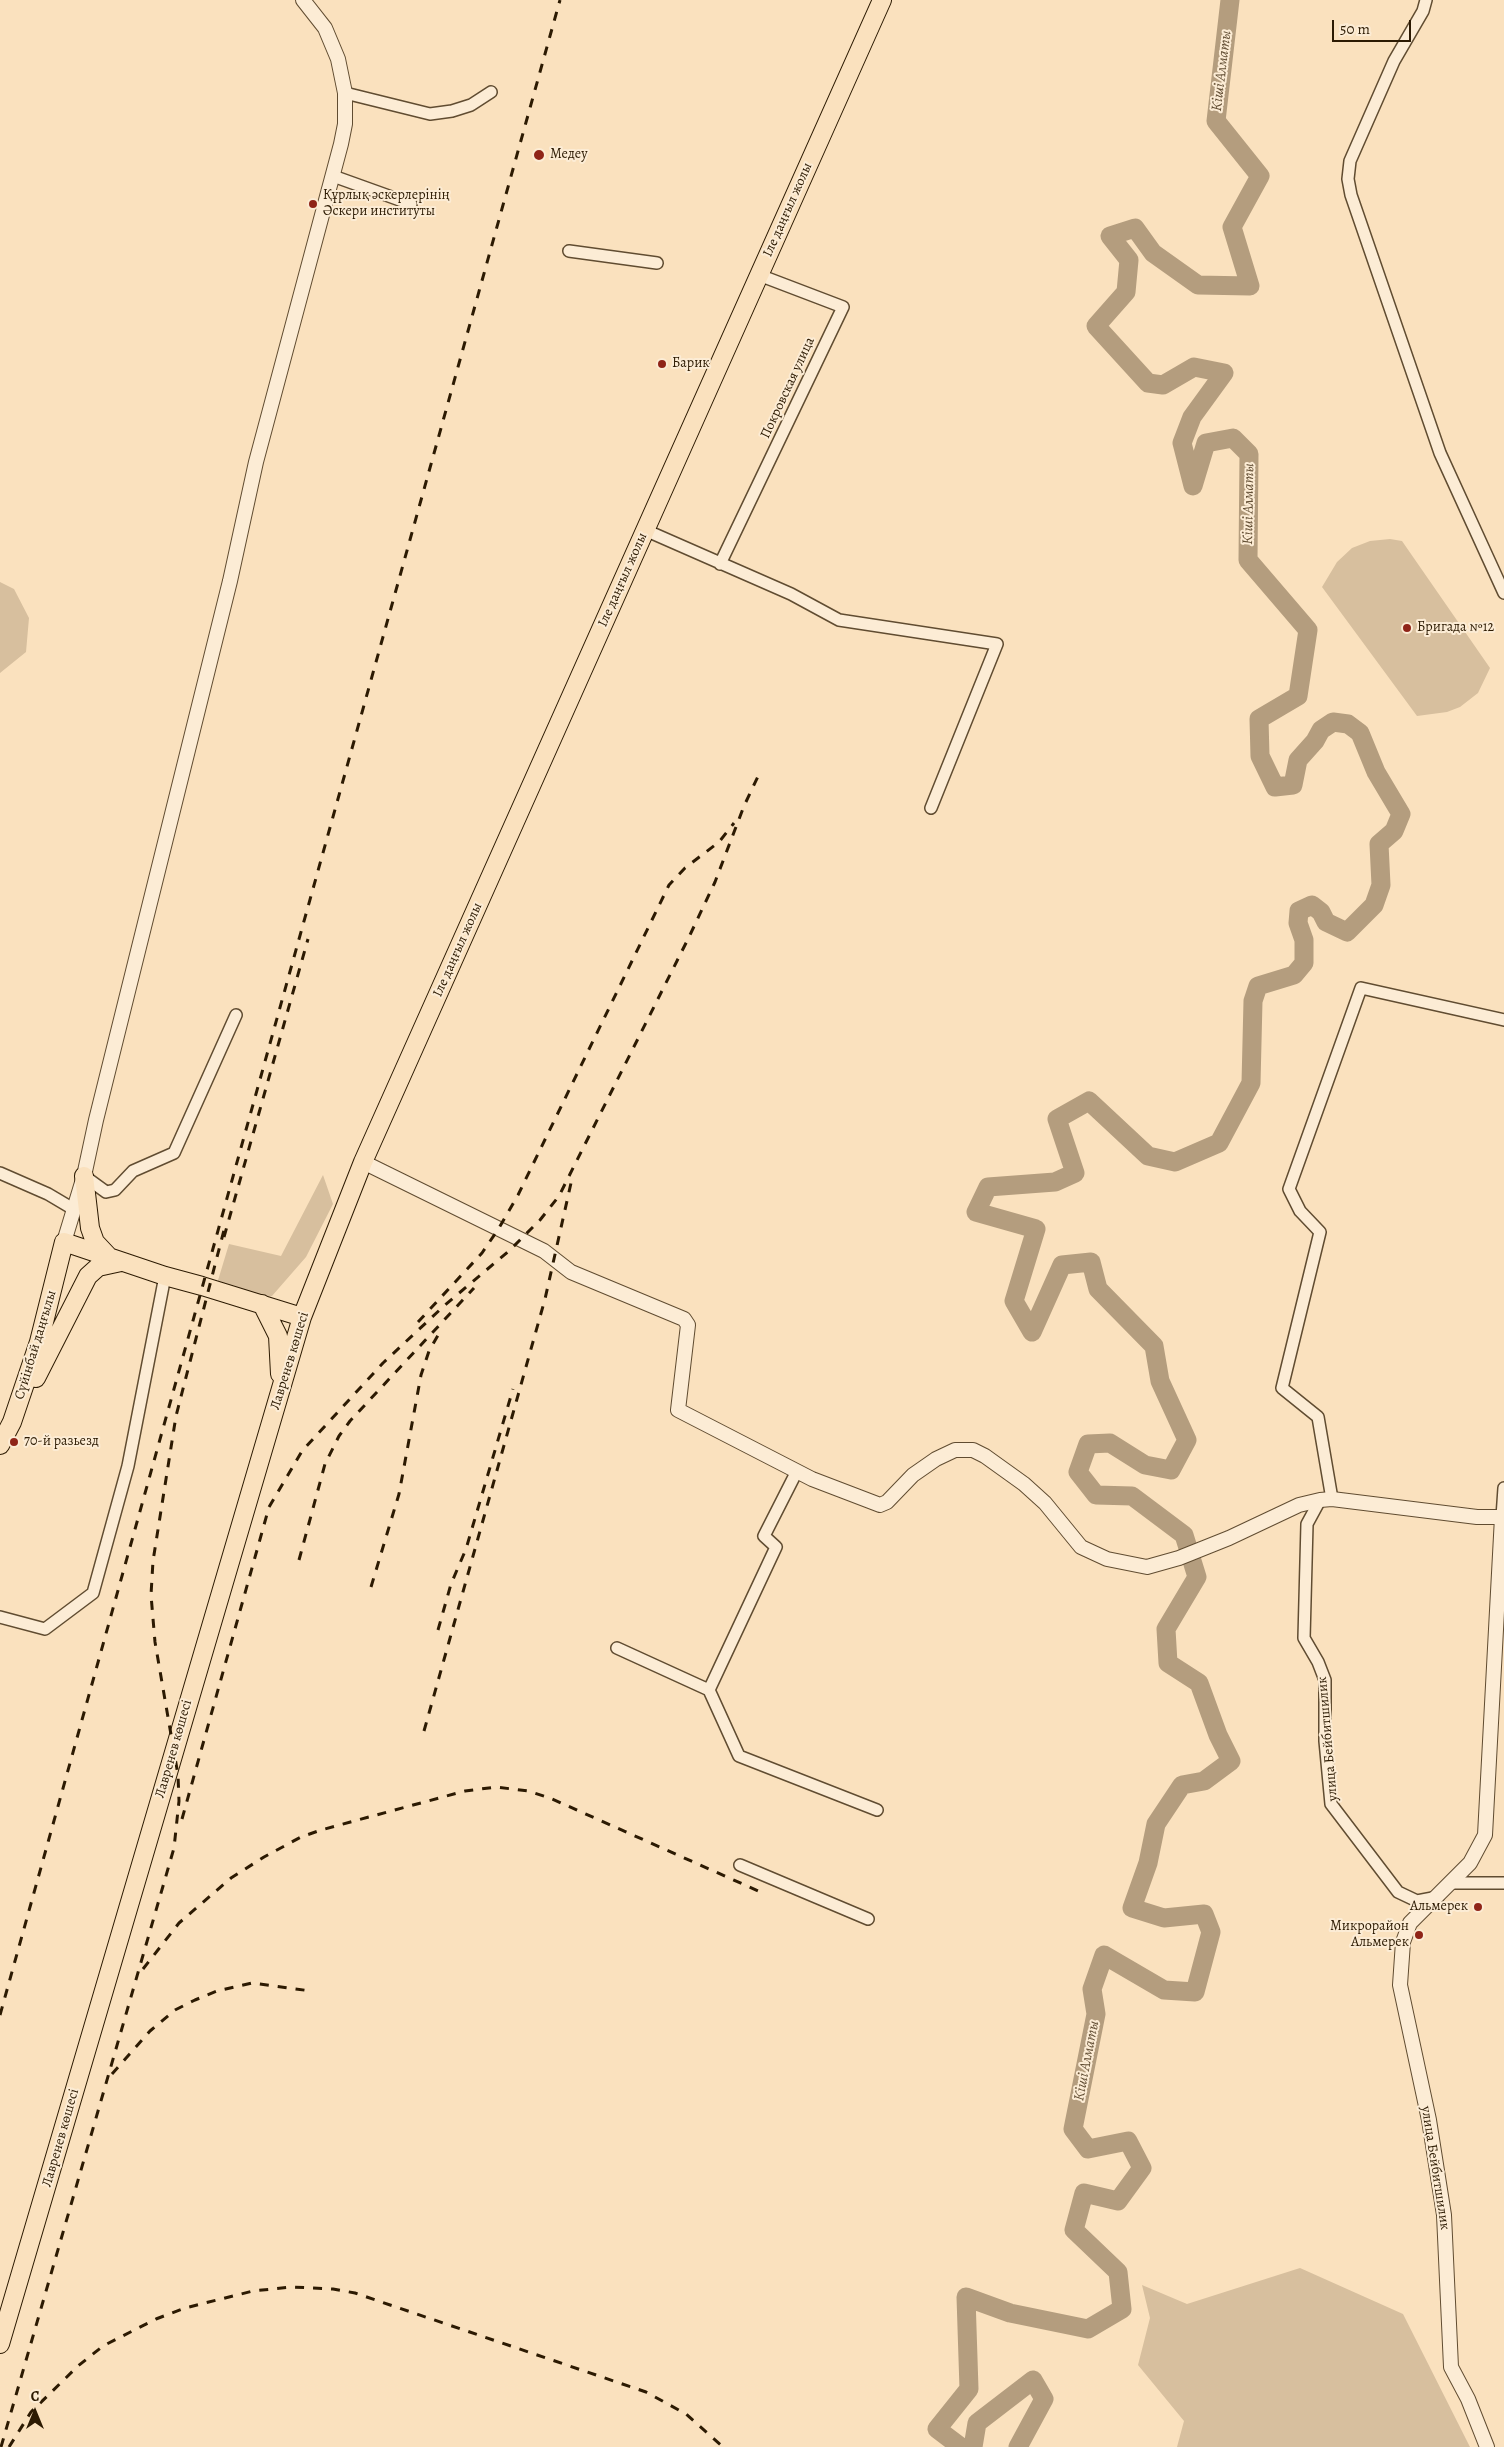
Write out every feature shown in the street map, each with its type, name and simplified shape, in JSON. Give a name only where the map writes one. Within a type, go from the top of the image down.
[{"type":"main road","name":"Іле даңғыл жолы","points":[[364,1161],[882,0]]},
{"type":"main road","name":"Лавренев көшесі","points":[[0,2344],[302,1317],[364,1161]]},
{"type":"main road","points":[[84,1176],[90,1228],[95,1242],[116,1260]]},
{"type":"main road","points":[[64,1242],[165,1276],[302,1317]]},
{"type":"main road","name":"Сүйінбай даңғылы","points":[[0,1445],[12,1422],[39,1342],[64,1242]]},
{"type":"main road","points":[[12,1422],[88,1276],[98,1267],[116,1260]]},
{"type":"main road","points":[[262,1304],[278,1336],[281,1356],[280,1397]]},
{"type":"street","points":[[64,1242],[84,1176],[96,1120],[230,581],[256,462],[333,176],[345,124],[345,93],[332,40],[311,8],[303,0]]},
{"type":"street","points":[[1426,0],[1423,11],[1394,62],[1350,161],[1348,178],[1351,195],[1440,453],[1504,592]]},
{"type":"street","points":[[345,93],[430,114],[452,111],[471,105],[491,92]]},
{"type":"street","points":[[333,176],[411,204]]},
{"type":"street","points":[[569,251],[657,263]]},
{"type":"street","name":"Покровская улица","points":[[720,564],[843,307],[758,275]]},
{"type":"street","points":[[645,530],[791,594],[838,620],[997,644],[932,808]]},
{"type":"street","points":[[1326,1500],[1318,1417],[1282,1388],[1320,1232],[1300,1211],[1289,1189],[1357,998],[1361,988],[1504,1020]]},
{"type":"street","points":[[84,1176],[106,1192],[115,1190],[133,1171],[174,1153],[236,1015]]},
{"type":"street","points":[[364,1161],[544,1251],[571,1272],[684,1318],[688,1325],[678,1410],[797,1471],[880,1505],[887,1502],[913,1475],[936,1458],[955,1450],[973,1450],[1008,1472],[1045,1502],[1081,1547],[1107,1559],[1147,1567],[1196,1552],[1299,1505],[1326,1500],[1477,1517],[1503,1517],[1504,1488]]},
{"type":"street","points":[[0,1173],[48,1194],[75,1210]]},
{"type":"street","points":[[0,1617],[45,1628],[92,1593],[128,1466],[165,1276]]},
{"type":"street","points":[[709,1690],[776,1547],[764,1536],[797,1471]]},
{"type":"street","name":"улица Бейбитшилик","points":[[1326,1500],[1307,1524],[1304,1638],[1318,1662],[1325,1680],[1325,1741],[1331,1804],[1398,1892],[1417,1901],[1438,1897]]},
{"type":"street","name":"улица Бейбитшилик","points":[[1487,2447],[1468,2398],[1451,2367],[1444,2215],[1429,2120],[1400,1985],[1403,1942],[1410,1923],[1452,1884],[1470,1863],[1485,1835],[1503,1517]]},
{"type":"street","points":[[617,1648],[709,1690],[739,1756],[877,1810]]},
{"type":"street","points":[[740,1865],[868,1919]]},
{"type":"street","points":[[1452,1884],[1504,1884]]},
{"type":"shaded area","name":"Бригада №12","points":[[1390,539],[1402,541],[1490,668],[1478,693],[1460,707],[1447,712],[1417,716],[1322,587],[1337,562],[1352,548],[1370,541]]},
{"type":"shaded area","points":[[0,582],[14,589],[29,618],[26,652],[0,673]]},
{"type":"shaded area","points":[[323,1175],[333,1204],[306,1257],[272,1296],[261,1298],[216,1287],[229,1244],[281,1256]]},
{"type":"shaded area","points":[[1300,2268],[1403,2314],[1470,2447],[1177,2447],[1184,2421],[1138,2365],[1150,2318],[1142,2285],[1187,2304]]},
{"type":"waterway","name":"Кіші Алматы","points":[[961,2447],[937,2429],[969,2389],[966,2297],[1010,2313],[1088,2329],[1122,2309],[1118,2272],[1074,2230],[1084,2193],[1118,2201],[1142,2168],[1128,2141],[1088,2149],[1073,2129],[1096,2014],[1092,1989],[1104,1955],[1164,1990],[1195,1992],[1211,1932],[1204,1914],[1164,1918],[1132,1908],[1148,1863],[1156,1824],[1182,1785],[1204,1781],[1231,1761],[1218,1735],[1199,1683],[1168,1663],[1166,1629],[1197,1577],[1184,1535],[1132,1496],[1096,1495],[1078,1472],[1088,1444],[1110,1443],[1145,1465],[1171,1470],[1187,1440],[1160,1381],[1154,1346],[1098,1289],[1091,1262],[1062,1265],[1032,1332],[1014,1301],[1036,1229],[976,1212],[988,1187],[1055,1182],[1075,1173],[1057,1119],[1089,1101],[1148,1156],[1175,1162],[1219,1143],[1251,1083],[1253,1001],[1258,986],[1294,975],[1304,963],[1304,940],[1298,923],[1299,911],[1312,905],[1321,912],[1326,922],[1347,932],[1374,905],[1381,885],[1379,844],[1394,831],[1401,814],[1376,772],[1360,733],[1348,724],[1333,722],[1321,730],[1315,741],[1298,760],[1293,785],[1275,787],[1260,756],[1259,719],[1298,696],[1308,630],[1248,560],[1249,454],[1233,438],[1206,443],[1193,486],[1182,443],[1192,417],[1224,373],[1194,367],[1163,385],[1148,383],[1096,326],[1126,292],[1129,260],[1110,236],[1135,228],[1153,253],[1198,285],[1250,286],[1232,227],[1260,176],[1216,121],[1230,0]]},
{"type":"waterway","name":"Кіші Алматы","points":[[973,2447],[977,2423],[1033,2380],[1044,2399],[1018,2447]]},
{"type":"railway","points":[[0,2015],[560,0]]},
{"type":"railway","points":[[182,1819],[269,1507],[302,1451],[383,1363],[445,1305],[510,1250],[540,1220],[559,1196],[689,937],[715,882],[744,806],[761,770]]},
{"type":"railway","points":[[418,1322],[482,1253],[518,1195],[669,885],[685,868],[719,842],[734,823]]},
{"type":"railway","points":[[224,1237],[308,939]]},
{"type":"railway","points":[[424,1731],[545,1299],[571,1183]]},
{"type":"railway","points":[[1,2447],[174,1848],[179,1801],[178,1775],[155,1642],[151,1595],[153,1561],[176,1416],[224,1230]]},
{"type":"railway","points":[[299,1560],[325,1464],[339,1436],[350,1421],[474,1288]]},
{"type":"railway","points":[[371,1587],[399,1494],[421,1375],[429,1351],[441,1330]]},
{"type":"railway","points":[[438,1630],[451,1584],[466,1549],[513,1389]]},
{"type":"railway","points":[[143,1969],[179,1923],[231,1878],[301,1837],[465,1791],[496,1787],[528,1791],[550,1798],[765,1894]]},
{"type":"railway","points":[[112,2074],[150,2031],[175,2010],[195,2000],[217,1991],[252,1983],[311,1991]]},
{"type":"railway","points":[[9,2447],[31,2412],[78,2366],[103,2346],[156,2319],[185,2308],[253,2291],[291,2287],[333,2289],[355,2293],[646,2392],[686,2414],[723,2447]]},
{"type":"place","name":"Медеу","points":[[539,155]]},
{"type":"place","name":"Құрлық әскерлерінің Әскери институты","points":[[313,204]]},
{"type":"place","name":"Барик","points":[[662,364]]},
{"type":"place","name":"Бригада №12","points":[[1407,628]]},
{"type":"place","name":"70-й разьезд","points":[[14,1442]]},
{"type":"place","name":"Альмерек","points":[[1478,1907]]},
{"type":"place","name":"Микрорайон Альмерек","points":[[1419,1935]]}]
